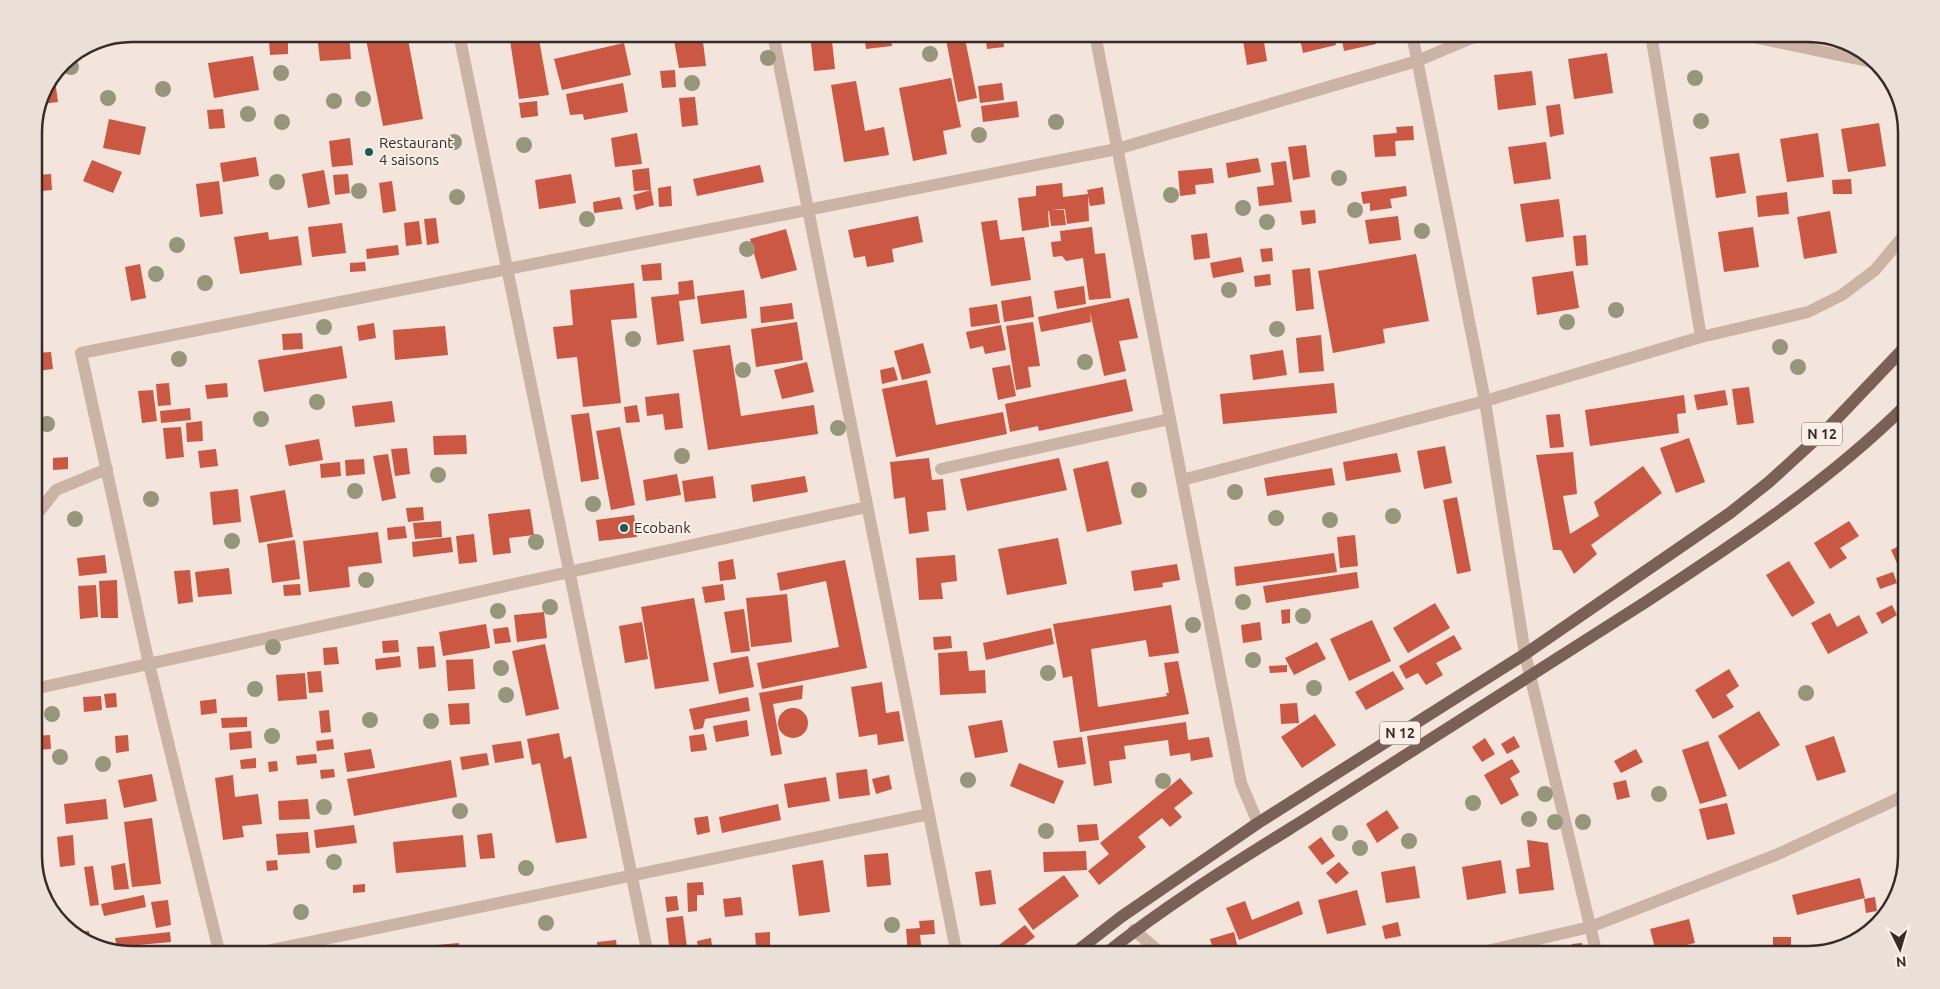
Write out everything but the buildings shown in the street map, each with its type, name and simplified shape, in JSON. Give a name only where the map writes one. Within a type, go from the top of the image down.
[{"type":"main road","name":"N 12","points":[[1084,946],[1121,917],[1258,823],[1525,654],[1730,513],[1770,482],[1828,428],[1897,355]]},
{"type":"main road","name":"N 12","points":[[1115,946],[1134,930],[1271,840],[1531,676],[1793,502],[1876,435],[1897,414]]},
{"type":"street","points":[[461,42],[646,946]]},
{"type":"street","points":[[774,42],[955,946]]},
{"type":"street","points":[[1097,42],[1241,784],[1258,823]]},
{"type":"street","points":[[1414,42],[1485,401],[1525,654],[1595,946]]},
{"type":"street","points":[[218,946],[149,664],[81,353],[1117,149],[1417,60],[1461,42]]},
{"type":"street","points":[[1652,42],[1701,337]]},
{"type":"street","points":[[1777,42],[1859,59]]},
{"type":"street","points":[[1182,480],[1485,401],[1701,337],[1808,312],[1842,295],[1875,270],[1897,244]]},
{"type":"street","points":[[941,469],[1170,419]]},
{"type":"street","points":[[43,507],[56,490],[107,469]]},
{"type":"street","points":[[43,688],[867,507]]},
{"type":"street","points":[[1509,946],[1590,927],[1778,854],[1898,799]]},
{"type":"street","points":[[291,946],[929,814]]},
{"type":"street","points":[[1134,930],[1153,946]]},
{"type":"place","name":"Restaurant 4 saisons","points":[[369,152]]},
{"type":"place","name":"Ecobank","points":[[624,528]]}]
